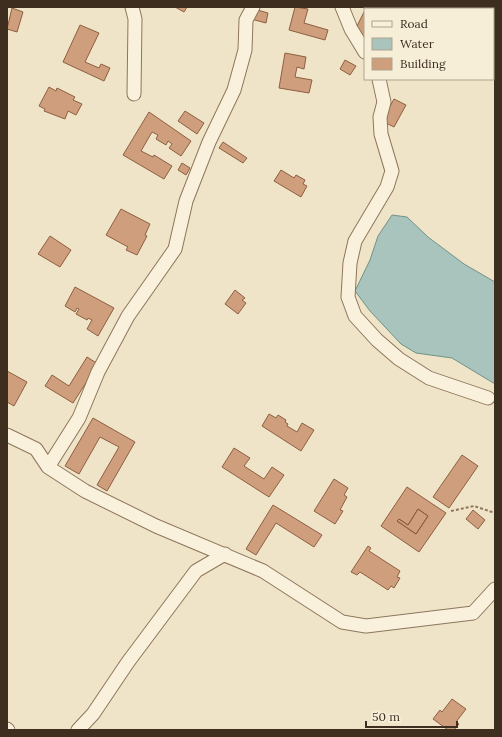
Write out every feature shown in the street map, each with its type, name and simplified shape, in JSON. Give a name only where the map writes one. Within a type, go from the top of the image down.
[{"type":"street","points":[[132,7],[135,34],[134,94]]},
{"type":"street","points":[[48,467],[79,418],[98,372],[128,316],[175,249],[186,201],[209,142],[234,90],[245,50],[246,20],[253,7]]},
{"type":"street","points":[[342,7],[351,29],[364,50]]},
{"type":"street","points":[[379,80],[384,102],[380,117],[381,134],[392,171],[387,187],[368,216],[355,241],[350,263],[348,297],[355,316],[377,340],[399,359],[429,378],[488,398]]},
{"type":"street","points":[[7,435],[20,439],[36,449],[48,467],[85,491],[156,526],[263,571],[342,622],[366,626],[472,612],[495,589]]},
{"type":"street","points":[[78,730],[93,714],[128,662],[196,572],[225,554]]},
{"type":"path","points":[[451,511],[474,506],[495,513]]},
{"type":"water","points":[[392,215],[407,217],[428,237],[464,264],[495,282],[495,384],[452,358],[416,353],[401,344],[370,311],[355,291],[370,260],[378,236]]},
{"type":"building","points":[[175,7],[187,7],[184,12]]},
{"type":"building","points":[[295,7],[308,9],[304,23],[328,30],[325,40],[289,30]]},
{"type":"building","points":[[373,7],[410,7],[410,8]]},
{"type":"building","points":[[12,8],[23,12],[17,32],[7,29]]},
{"type":"building","points":[[254,9],[268,13],[266,23],[251,19]]},
{"type":"building","points":[[364,12],[364,40],[359,37],[362,33],[355,30]]},
{"type":"building","points":[[80,25],[99,33],[85,62],[99,68],[101,64],[110,68],[104,81],[63,62]]},
{"type":"building","points":[[285,53],[306,57],[304,69],[297,67],[295,77],[312,80],[309,93],[279,88]]},
{"type":"building","points":[[345,60],[356,66],[350,75],[340,69]]},
{"type":"building","points":[[49,87],[56,91],[57,88],[75,97],[73,100],[82,104],[76,115],[68,111],[65,119],[44,111],[45,109],[39,106]]},
{"type":"building","points":[[394,99],[406,105],[394,127],[382,121]]},
{"type":"building","points":[[185,111],[204,123],[197,134],[178,121]]},
{"type":"building","points":[[149,112],[191,141],[181,156],[169,148],[172,144],[168,141],[166,145],[156,139],[158,135],[152,132],[141,151],[153,157],[154,155],[172,166],[164,179],[123,155]]},
{"type":"building","points":[[223,142],[247,158],[243,163],[219,148]]},
{"type":"building","points":[[182,163],[190,168],[186,175],[178,170]]},
{"type":"building","points":[[281,170],[294,178],[296,175],[305,180],[303,184],[307,186],[301,197],[274,181]]},
{"type":"building","points":[[121,209],[150,224],[145,235],[147,236],[137,255],[126,250],[128,247],[106,235]]},
{"type":"building","points":[[50,236],[71,250],[60,267],[38,254]]},
{"type":"building","points":[[75,287],[114,308],[98,336],[87,329],[92,320],[88,318],[87,320],[76,314],[79,309],[77,308],[75,312],[65,306]]},
{"type":"building","points":[[235,290],[245,298],[242,300],[246,303],[238,314],[225,304]]},
{"type":"building","points":[[87,357],[98,364],[73,403],[45,386],[52,375],[69,386]]},
{"type":"building","points":[[7,371],[27,382],[14,406],[7,402]]},
{"type":"building","points":[[269,414],[276,418],[278,415],[286,420],[285,422],[288,424],[287,426],[297,432],[302,423],[314,430],[301,451],[262,426]]},
{"type":"building","points":[[93,418],[135,442],[107,491],[97,485],[119,447],[100,437],[79,474],[65,466]]},
{"type":"building","points":[[234,448],[250,458],[244,466],[264,479],[272,467],[284,475],[269,497],[222,467]]},
{"type":"building","points":[[462,455],[478,466],[449,508],[433,497]]},
{"type":"building","points":[[334,479],[348,488],[344,495],[347,497],[340,510],[343,511],[335,524],[314,511]]},
{"type":"building","points":[[407,487],[446,513],[419,552],[381,526]],"holes":[[[418,509],[428,516],[416,534],[397,521],[399,519],[408,525]]]},
{"type":"building","points":[[273,505],[322,535],[314,547],[276,523],[256,555],[246,549]]},
{"type":"building","points":[[418,509],[428,516],[416,534],[397,521],[399,519],[408,525]]},
{"type":"building","points":[[473,510],[485,520],[478,529],[466,519]]},
{"type":"building","points":[[368,546],[371,548],[369,551],[400,571],[397,577],[400,578],[394,588],[391,586],[388,590],[360,572],[357,575],[351,572]]},
{"type":"building","points":[[452,699],[466,709],[456,722],[459,724],[454,730],[448,730],[433,719],[440,710],[442,712]]}]
